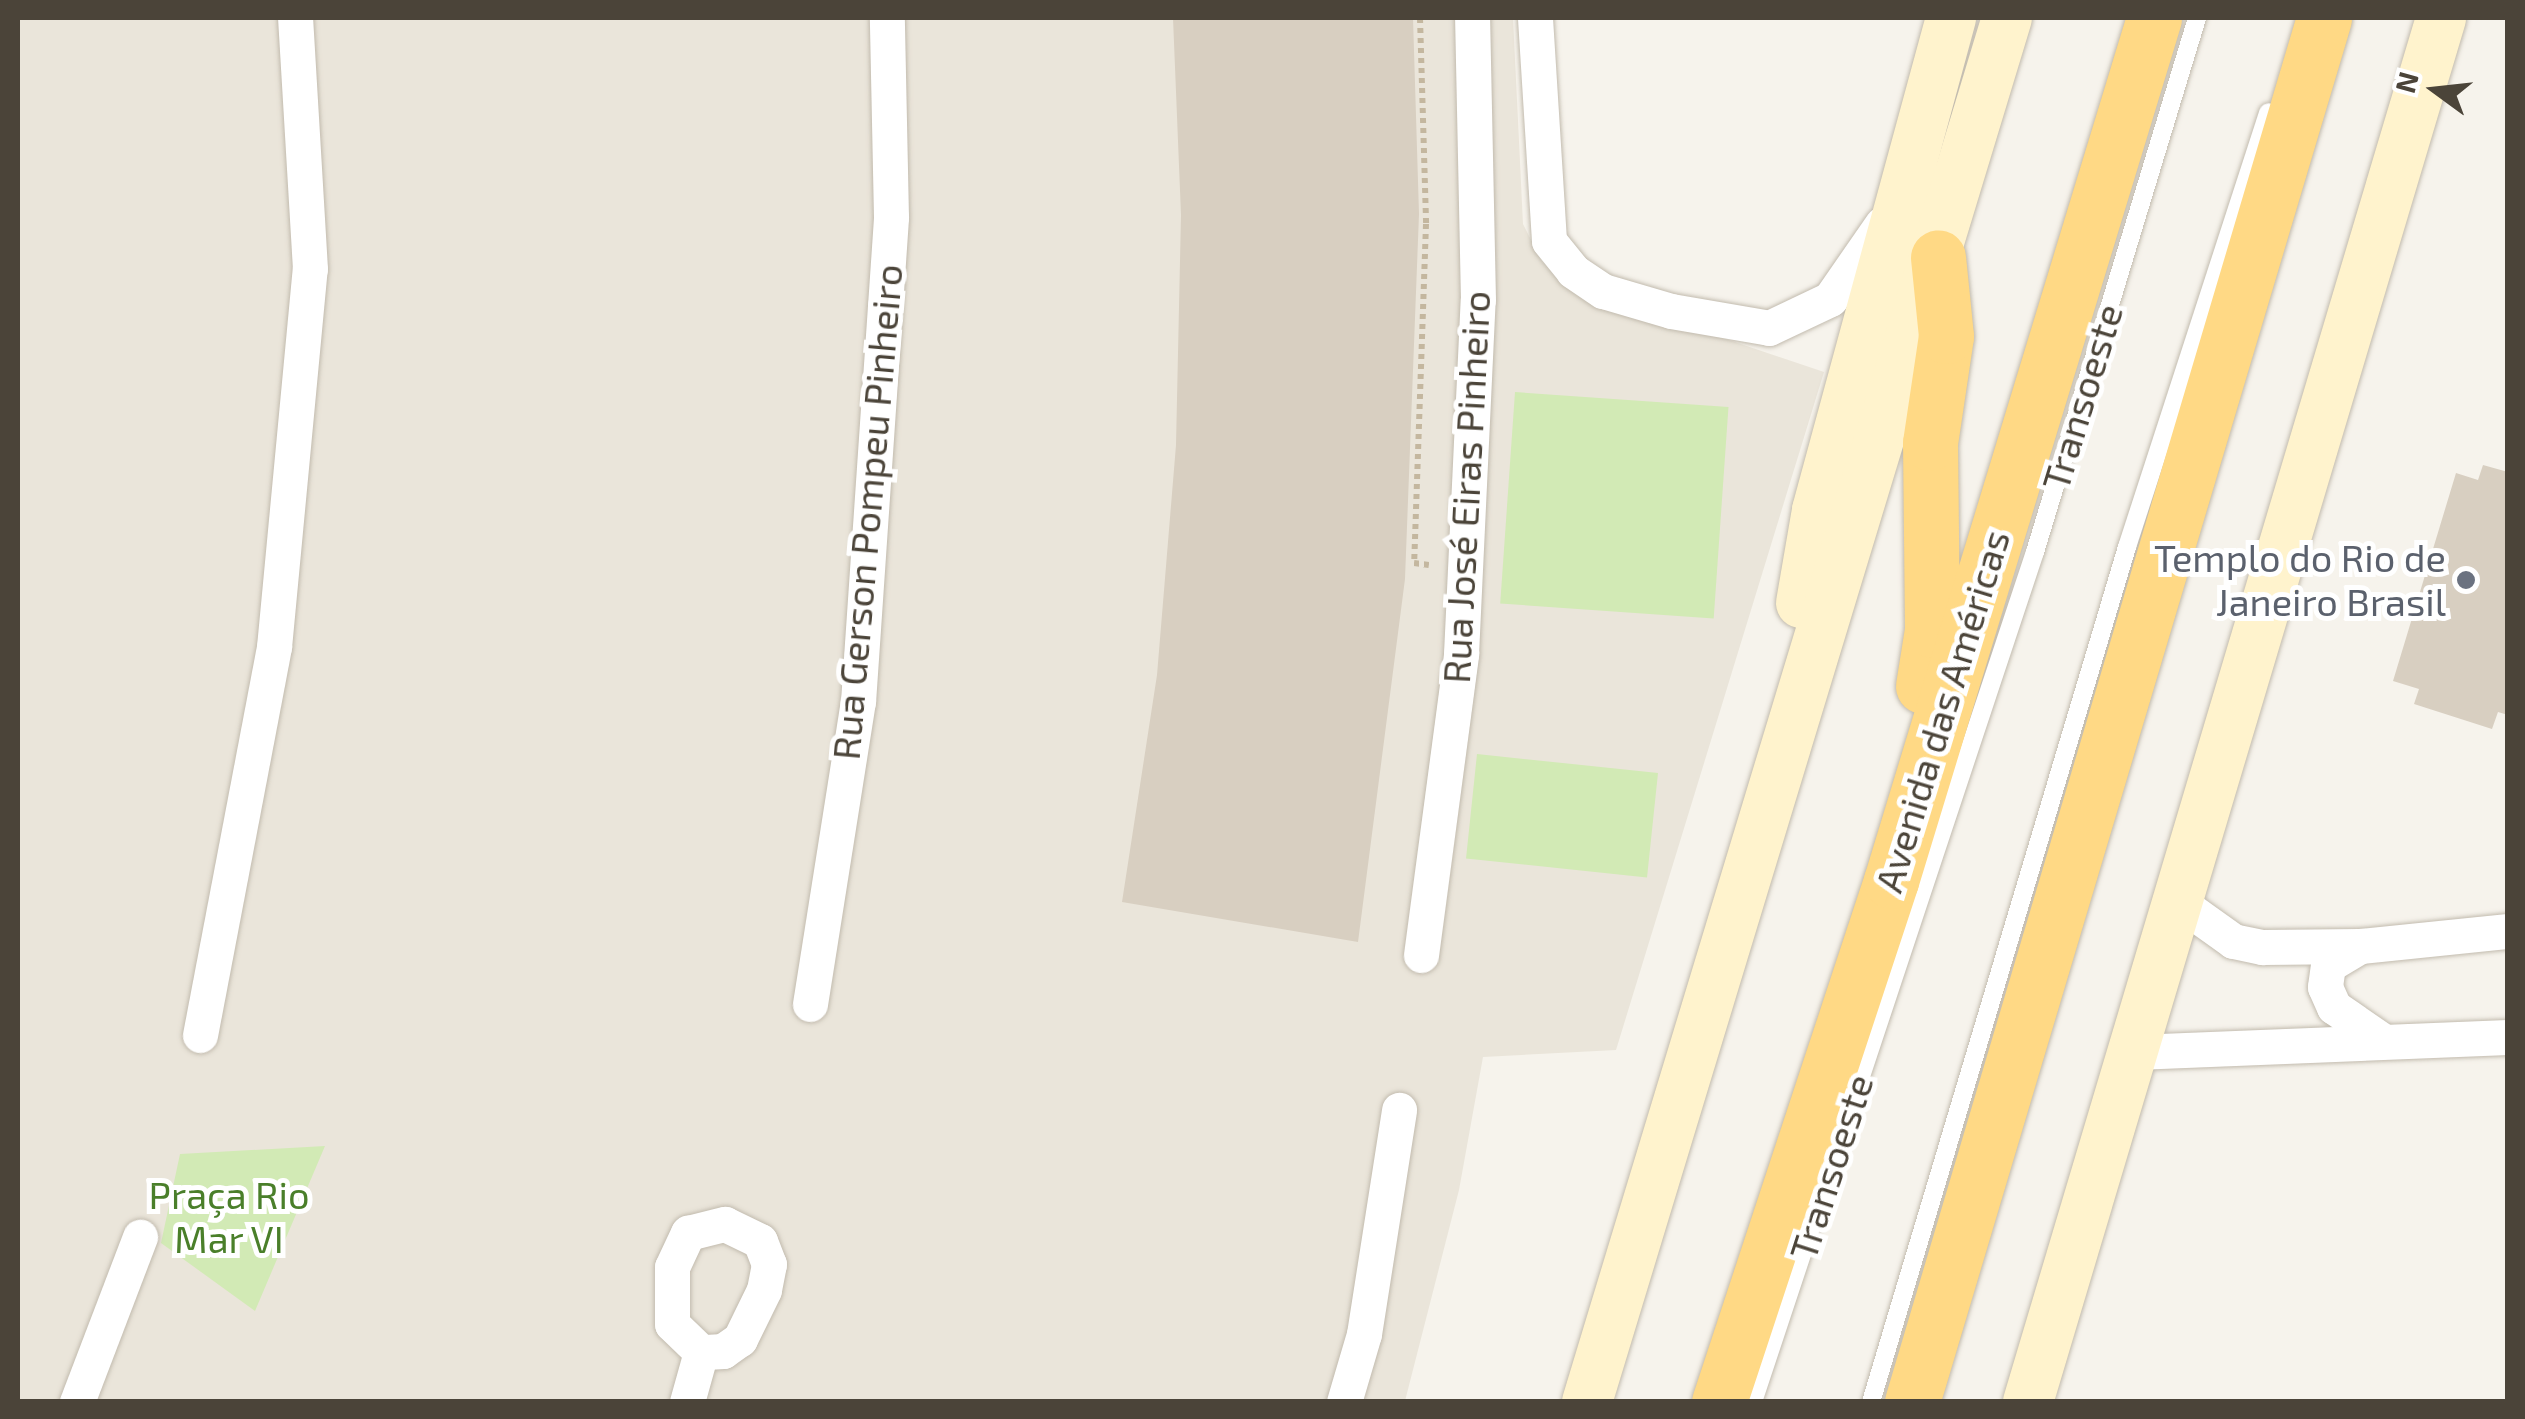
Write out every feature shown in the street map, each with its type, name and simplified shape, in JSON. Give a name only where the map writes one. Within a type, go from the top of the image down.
[{"type":"highway","name":"Avenida das Américas","points":[[1719,1402],[1890,881],[2154,18]]},
{"type":"highway","points":[[1912,1402],[2324,18]]},
{"type":"highway","points":[[1890,881],[1894,788],[1932,630],[1929,466],[1946,336],[1938,257]]},
{"type":"main road","points":[[1773,774],[1818,510],[1899,195],[1951,18]]},
{"type":"main road","points":[[1588,1402],[1773,774],[1938,257],[2007,18]]},
{"type":"main road","points":[[2028,1402],[2441,18]]},
{"type":"street","points":[[200,1035],[274,647],[310,269],[295,18]]},
{"type":"street","name":"Rua Gerson Pompeu Pinheiro","points":[[810,1004],[858,702],[891,218],[887,18]]},
{"type":"street","name":"Rua José Eiras Pinheiro","points":[[1421,955],[1461,654],[1478,300],[1472,18]]},
{"type":"street","points":[[1535,18],[1540,190],[1549,241],[1573,272],[1603,292],[1744,327],[1797,320],[1830,298],[1899,195]]},
{"type":"street","points":[[2180,903],[2245,944],[2360,946],[2508,931]]},
{"type":"street","points":[[2360,946],[2328,965],[2325,987],[2334,1007],[2383,1041]]},
{"type":"street","points":[[2134,1052],[2508,1037]]},
{"type":"street","points":[[1344,1402],[1364,1334],[1400,1110]]},
{"type":"street","points":[[77,1402],[140,1237]]},
{"type":"street","points":[[686,1402],[700,1352]]},
{"type":"lane","name":"Transoeste","points":[[1753,1402],[2035,552],[2198,18]]},
{"type":"lane","points":[[1871,1402],[2127,548],[2274,93]]},
{"type":"path","points":[[1420,18],[1426,224],[1414,563],[1465,569]]},
{"type":"shaded area","points":[[18,18],[1513,18],[1523,224],[1542,262],[1581,290],[1824,372],[1616,1050],[1483,1057],[1459,1190],[1405,1401],[18,1401]]},
{"type":"green space","points":[[1515,392],[1728,407],[1714,618],[1500,603]]},
{"type":"green space","points":[[1477,754],[1658,773],[1647,877],[1466,858]]},
{"type":"green space","name":"Praça Rio Mar VI","points":[[325,1146],[255,1311],[161,1243],[180,1154]]},
{"type":"building","points":[[1173,18],[1413,18],[1419,214],[1405,579],[1358,942],[1122,902],[1157,675],[1176,445],[1181,215]]},
{"type":"building","name":"Templo do Rio de Janeiro Brasil","points":[[2483,465],[2508,472],[2508,715],[2498,712],[2492,729],[2414,704],[2419,689],[2393,681],[2456,473],[2478,480]]},
{"type":"place","name":"Templo do Rio de Janeiro Brasil","points":[[2466,580]]}]
